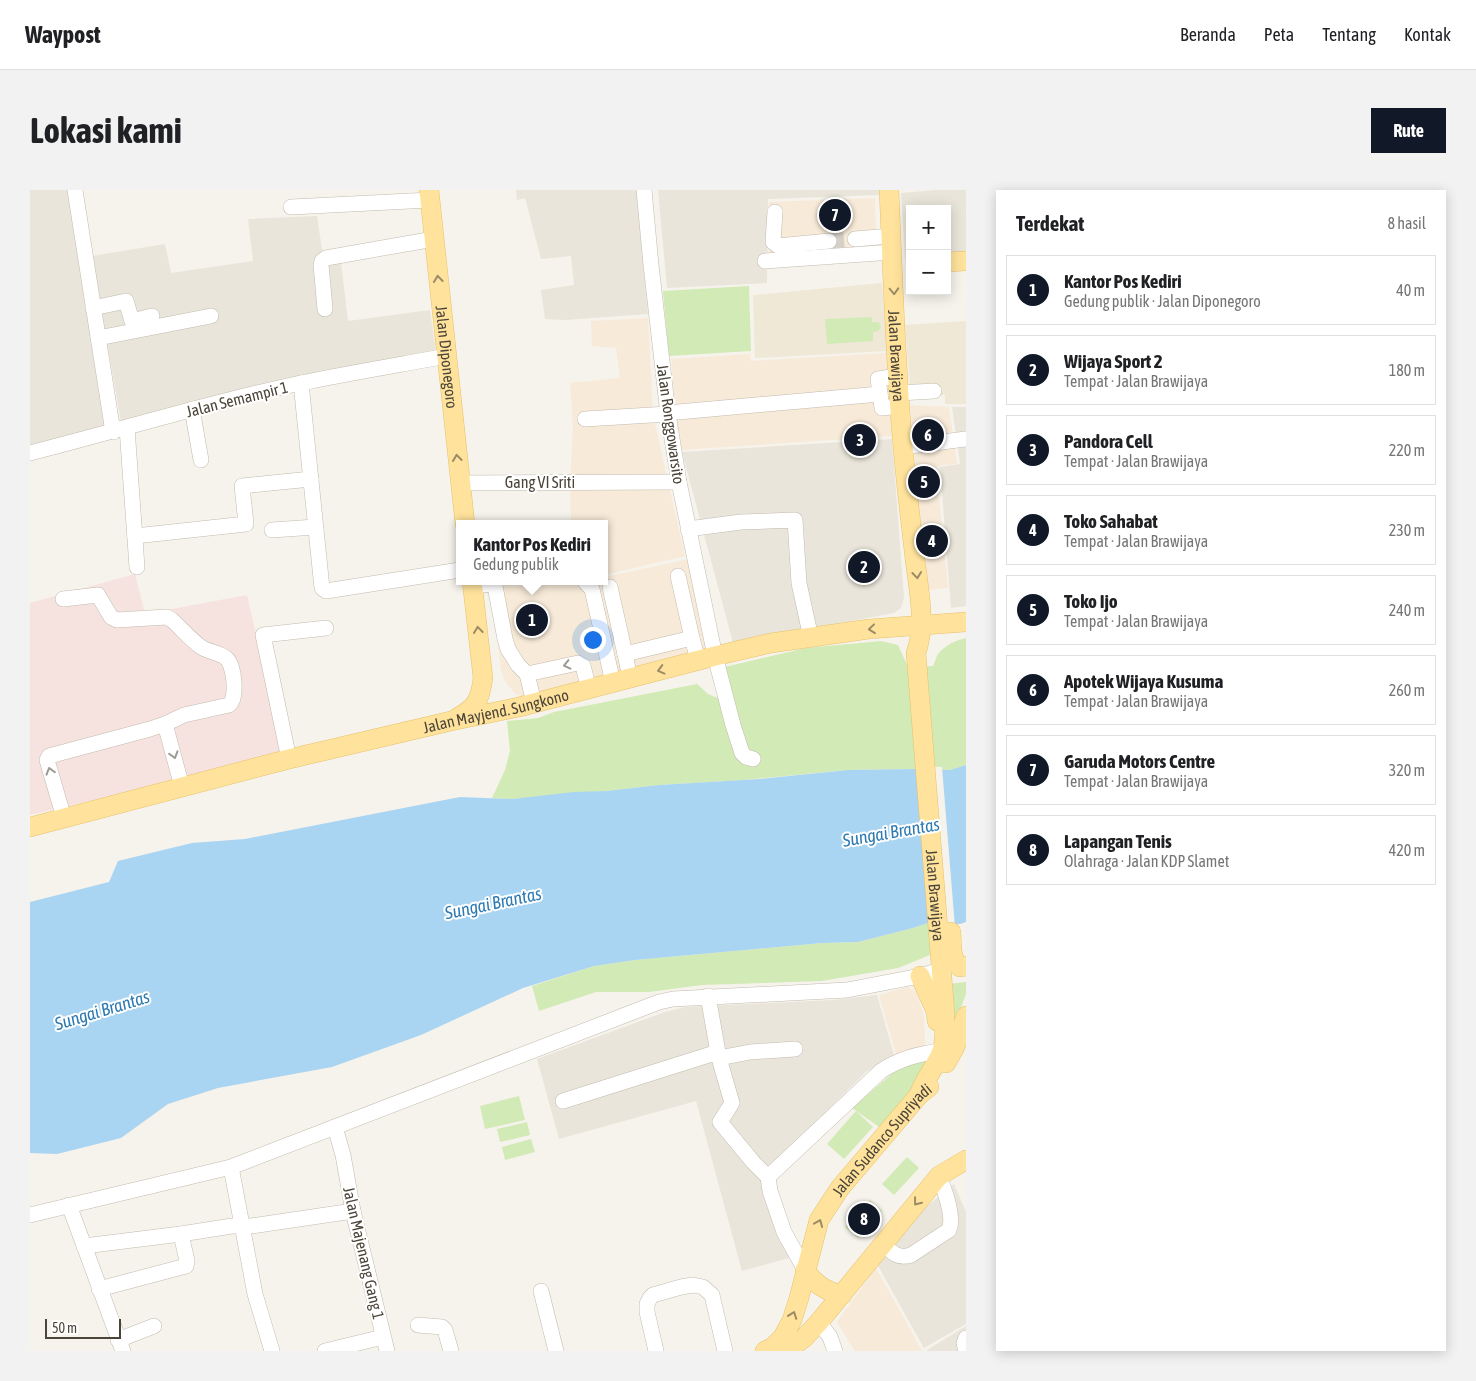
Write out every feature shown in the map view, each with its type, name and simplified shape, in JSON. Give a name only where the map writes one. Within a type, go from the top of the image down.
[{"type":"main road","name":"Jalan Brawijaya","points":[[889,190],[897,254],[899,392],[903,447],[919,592],[921,634],[916,653],[922,666],[946,950],[941,970],[945,1015],[943,1046]]},
{"type":"main road","name":"Jalan Diponegoro","points":[[429,195],[465,520]]},
{"type":"main road","points":[[951,262],[966,261]]},
{"type":"main road","points":[[452,721],[469,712],[476,704],[481,692],[483,678],[472,585]]},
{"type":"main road","name":"Jalan Mayjend. Sungkono","points":[[30,827],[289,759],[526,705],[771,643],[870,630],[921,634],[966,622]]},
{"type":"main road","points":[[483,678],[498,699],[507,704],[526,705]]},
{"type":"main road","points":[[946,950],[953,957],[956,964],[960,967],[966,966]]},
{"type":"main road","points":[[919,1095],[922,1084],[943,1046],[936,1011],[920,976]]},
{"type":"main road","name":"Jalan Sudanco Supriyadi","points":[[765,1351],[773,1347],[783,1337],[792,1320],[802,1289],[805,1270],[819,1220],[840,1188],[919,1095],[939,1076],[955,1047],[966,1016]]},
{"type":"main road","points":[[785,1351],[804,1338],[819,1322],[939,1176],[966,1160]]},
{"type":"main road","points":[[805,1270],[816,1284],[823,1289],[842,1295]]},
{"type":"street","points":[[75,190],[98,338],[120,430],[135,536],[137,567]]},
{"type":"street","name":"Jalan Ronggowarsito","points":[[644,190],[650,265],[679,482],[688,529],[707,658]]},
{"type":"street","points":[[291,207],[395,196],[429,195]]},
{"type":"street","points":[[775,212],[773,242],[778,246],[830,241]]},
{"type":"street","points":[[325,309],[320,265],[326,258],[434,239]]},
{"type":"street","points":[[855,239],[897,254]]},
{"type":"street","points":[[765,261],[897,254]]},
{"type":"street","points":[[94,308],[126,301],[132,321],[152,316]]},
{"type":"street","points":[[98,338],[211,316]]},
{"type":"street","name":"Jalan Semampir 1","points":[[30,453],[192,409],[302,383],[446,356]]},
{"type":"street","points":[[899,392],[882,408],[879,379],[899,392],[934,392]]},
{"type":"street","points":[[302,383],[322,588],[326,591],[456,571]]},
{"type":"street","points":[[585,419],[671,415],[880,394]]},
{"type":"street","points":[[192,409],[201,460]]},
{"type":"street","points":[[903,447],[966,439]]},
{"type":"street","points":[[135,536],[246,524],[242,486],[311,478]]},
{"type":"street","name":"Gang VI Sriti","points":[[460,483],[679,482]]},
{"type":"street","points":[[688,529],[741,522],[795,520],[799,583],[811,638]]},
{"type":"street","points":[[272,530],[315,527]]},
{"type":"street","points":[[678,576],[692,638],[707,658],[740,749],[746,757],[753,760]]},
{"type":"street","points":[[494,585],[508,649],[518,666],[526,674],[526,705]]},
{"type":"street","points":[[589,585],[592,589],[622,680]]},
{"type":"street","points":[[610,587],[625,654],[622,680]]},
{"type":"street","points":[[64,599],[98,595],[111,617],[117,620],[167,618],[172,620],[201,647],[226,658],[230,664],[235,692],[229,705],[184,715],[165,724],[48,756],[64,818]]},
{"type":"street","points":[[289,759],[263,635],[326,628]]},
{"type":"street","points":[[625,654],[692,638]]},
{"type":"street","points":[[526,674],[578,663],[583,666],[589,689]]},
{"type":"street","points":[[165,724],[182,787]]},
{"type":"street","points":[[30,1215],[231,1167],[337,1132],[659,1002],[708,996],[847,990],[941,970]]},
{"type":"street","points":[[708,996],[718,1055],[732,1103],[720,1122],[768,1177],[770,1191],[784,1232],[805,1270]]},
{"type":"street","points":[[768,1177],[881,1071],[911,1057],[943,1046]]},
{"type":"street","points":[[563,1100],[718,1055],[795,1049]]},
{"type":"street","name":"Jalan Majenang Gang 1","points":[[337,1132],[353,1211],[385,1344]]},
{"type":"street","points":[[231,1167],[255,1294],[272,1351]]},
{"type":"street","points":[[884,1244],[892,1253],[899,1257],[905,1257],[949,1230],[952,1222],[946,1194],[939,1176]]},
{"type":"street","points":[[69,1205],[120,1346],[154,1326]]},
{"type":"street","points":[[84,1246],[232,1226],[251,1226],[353,1211]]},
{"type":"street","points":[[99,1289],[186,1266],[187,1261],[181,1234]]},
{"type":"street","points":[[656,1351],[647,1312],[647,1304],[650,1298],[654,1295],[693,1285],[703,1288],[712,1295],[725,1351]]},
{"type":"street","points":[[541,1290],[556,1351]]},
{"type":"street","points":[[819,1322],[830,1336],[835,1351]]},
{"type":"street","points":[[418,1325],[445,1330],[451,1351]]},
{"type":"street","points":[[966,1338],[964,1343],[966,1351]]},
{"type":"street","points":[[325,1351],[385,1344]]},
{"type":"shaded area","points":[[30,190],[71,190],[106,428],[30,449]]},
{"type":"shaded area","points":[[516,190],[637,190],[648,314],[565,320],[545,319],[541,290],[574,285],[571,256],[541,259],[525,198],[517,200]]},
{"type":"shaded area","points":[[658,190],[879,190],[880,195],[768,199],[767,283],[667,288]]},
{"type":"shaded area","points":[[966,190],[966,256],[951,257],[951,205],[906,205],[905,259],[901,193]]},
{"type":"shaded area","points":[[875,198],[876,253],[769,264],[769,202]]},
{"type":"shaded area","points":[[317,216],[324,263],[341,262],[348,321],[430,310],[436,352],[324,370],[264,383],[121,422],[92,256],[165,244],[171,273],[253,261],[248,219]]},
{"type":"shaded area","points":[[882,283],[887,351],[755,358],[753,295]]},
{"type":"shaded area","points":[[648,318],[653,415],[685,556],[608,574],[608,520],[571,520],[570,485],[573,427],[570,383],[620,378],[616,348],[592,346],[591,321]]},
{"type":"shaded area","points":[[966,321],[966,404],[945,404],[945,395],[911,396],[905,325]]},
{"type":"shaded area","points":[[888,353],[893,436],[679,450],[671,359],[750,354],[751,361]]},
{"type":"shaded area","points":[[910,405],[949,407],[957,464],[936,466],[948,588],[926,590]]},
{"type":"shaded area","points":[[952,407],[966,407],[966,606],[951,608],[940,467],[960,464]]},
{"type":"shaded area","points":[[892,439],[904,598],[901,608],[894,613],[733,643],[682,452]]},
{"type":"shaded area","points":[[689,559],[709,647],[548,694],[527,698],[516,694],[506,683],[501,670],[490,585],[608,585],[608,576]]},
{"type":"shaded area","points":[[135,574],[145,614],[247,595],[284,755],[30,815],[30,603]]},
{"type":"shaded area","points":[[907,987],[916,992],[924,1015],[925,1047],[896,1054],[879,995]]},
{"type":"shaded area","points":[[877,995],[894,1055],[866,1072],[768,1169],[789,1258],[742,1271],[696,1101],[559,1139],[537,1059],[665,1012],[686,1007],[833,1000]]},
{"type":"shaded area","points":[[954,1184],[966,1212],[966,1324],[924,1348],[877,1264],[916,1215]]},
{"type":"shaded area","points":[[876,1268],[922,1351],[855,1351],[837,1322]]},
{"type":"shaded area","points":[[966,1326],[966,1351],[927,1351],[927,1350]]},
{"type":"green space","points":[[749,286],[751,351],[669,356],[663,291]]},
{"type":"green space","points":[[872,317],[872,322],[879,322],[881,328],[873,332],[873,341],[827,344],[825,319]]},
{"type":"green space","points":[[966,638],[966,765],[950,770],[848,770],[512,799],[492,798],[505,770],[510,751],[507,721],[538,718],[554,712],[697,684],[708,694],[720,699],[716,669],[806,648],[881,641],[898,645],[908,667],[933,666],[938,654],[944,648]]},
{"type":"green space","points":[[928,923],[933,952],[930,955],[898,968],[822,981],[702,985],[649,992],[596,992],[539,1011],[532,986],[594,966],[635,960],[822,943],[858,942]]},
{"type":"green space","points":[[966,982],[966,994],[955,1024],[949,984]]},
{"type":"green space","points":[[929,1049],[932,1065],[882,1129],[852,1108],[909,1059]]},
{"type":"green space","points":[[519,1096],[525,1120],[485,1129],[480,1106]]},
{"type":"green space","points":[[856,1111],[873,1127],[844,1159],[827,1144]]},
{"type":"green space","points":[[527,1122],[530,1135],[500,1142],[497,1129]]},
{"type":"green space","points":[[531,1139],[535,1152],[505,1160],[502,1147]]},
{"type":"green space","points":[[907,1157],[919,1168],[894,1195],[882,1184]]},
{"type":"green space","points":[[870,1200],[882,1211],[858,1238],[845,1227]]},
{"type":"water","name":"Sungai Brantas","points":[[966,765],[966,922],[960,924],[928,923],[858,942],[822,943],[635,960],[594,966],[523,988],[421,1035],[332,1067],[218,1088],[168,1104],[121,1138],[57,1154],[30,1153],[30,902],[109,882],[118,861],[192,843],[245,839],[460,797],[512,799],[574,792],[760,779],[848,770],[950,770]]},
{"type":"pier","points":[[919,766],[942,767],[955,927],[932,925]]},
{"type":"tunnel","points":[[829,241],[855,239]]},
{"type":"place","name":"Garuda Motors Centre","points":[[835,215]]},
{"type":"place","name":"Apotek Wijaya Kusuma","points":[[928,435]]},
{"type":"place","name":"Pandora Cell","points":[[860,440]]},
{"type":"place","name":"Toko Ijo","points":[[924,482]]},
{"type":"place","name":"Toko Sahabat","points":[[932,541]]},
{"type":"place","name":"Wijaya Sport 2","points":[[864,567]]},
{"type":"place","name":"Kantor Pos Kediri","points":[[532,620]]},
{"type":"place","name":"Lapangan Tenis","points":[[864,1219]]}]
